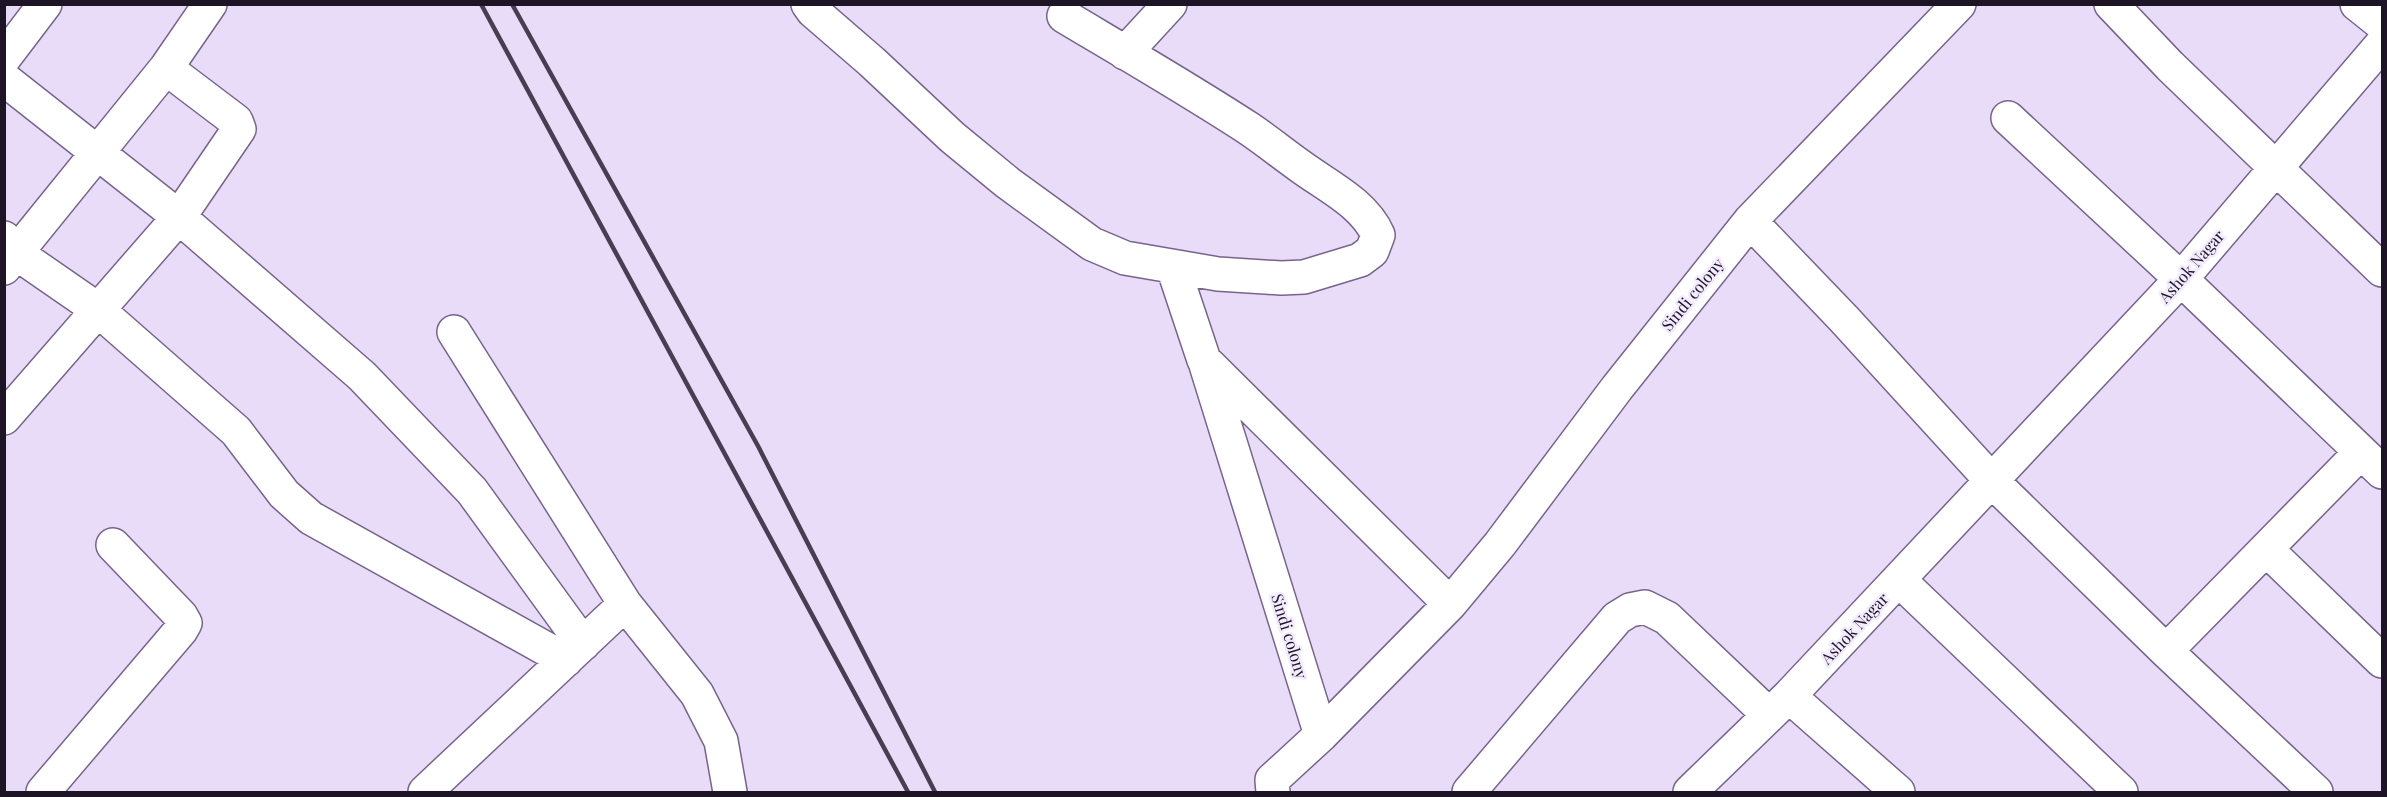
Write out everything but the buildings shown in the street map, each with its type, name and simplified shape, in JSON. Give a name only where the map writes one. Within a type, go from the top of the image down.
[{"type":"street","points":[[4,58],[45,4]]},
{"type":"street","points":[[210,4],[166,68],[96,153],[8,253],[97,309],[236,431],[284,494],[311,518],[574,652]]},
{"type":"street","points":[[808,4],[952,137],[1008,183],[1092,244],[1125,258],[1173,267],[1218,274],[1281,278],[1304,277],[1359,260],[1372,251],[1378,235],[1373,224],[1365,214],[1318,177],[1302,168],[1251,130],[1064,16]]},
{"type":"street","points":[[1125,53],[1170,4]]},
{"type":"street","name":"Sindi colony","points":[[1173,267],[1321,735],[1450,604],[1500,544],[1617,388],[1750,221],[1959,4]]},
{"type":"street","points":[[2111,4],[2170,66],[2382,270]]},
{"type":"street","points":[[2357,4],[2382,24]]},
{"type":"street","name":"Ashok Nagar","points":[[1690,792],[1779,706],[2181,279],[2382,44]]},
{"type":"street","points":[[5,415],[179,217],[240,127],[236,121],[166,68]]},
{"type":"street","points":[[4,79],[179,217],[362,376],[472,491],[574,652]]},
{"type":"street","points":[[2008,118],[2181,279],[2372,462],[2266,549],[2166,651]]},
{"type":"street","points":[[1750,221],[1844,319],[1992,481],[2166,651],[2316,792]]},
{"type":"street","points":[[454,332],[637,619],[697,694],[721,741],[730,792]]},
{"type":"street","name":"Sindi colony","points":[[1195,335],[1450,604]]},
{"type":"street","points":[[43,792],[185,623],[181,616],[113,546]]},
{"type":"street","points":[[2266,549],[2382,661]]},
{"type":"street","points":[[1899,580],[2121,792]]},
{"type":"street","points":[[1469,792],[1617,618],[1630,610],[1645,607],[1667,618],[1779,706],[1898,792]]},
{"type":"street","points":[[425,792],[574,652],[637,619]]},
{"type":"street","points":[[1273,792],[1272,780],[1321,735]]},
{"type":"railway","points":[[481,4],[908,792]]},
{"type":"railway","points":[[512,4],[758,446],[935,792]]}]
